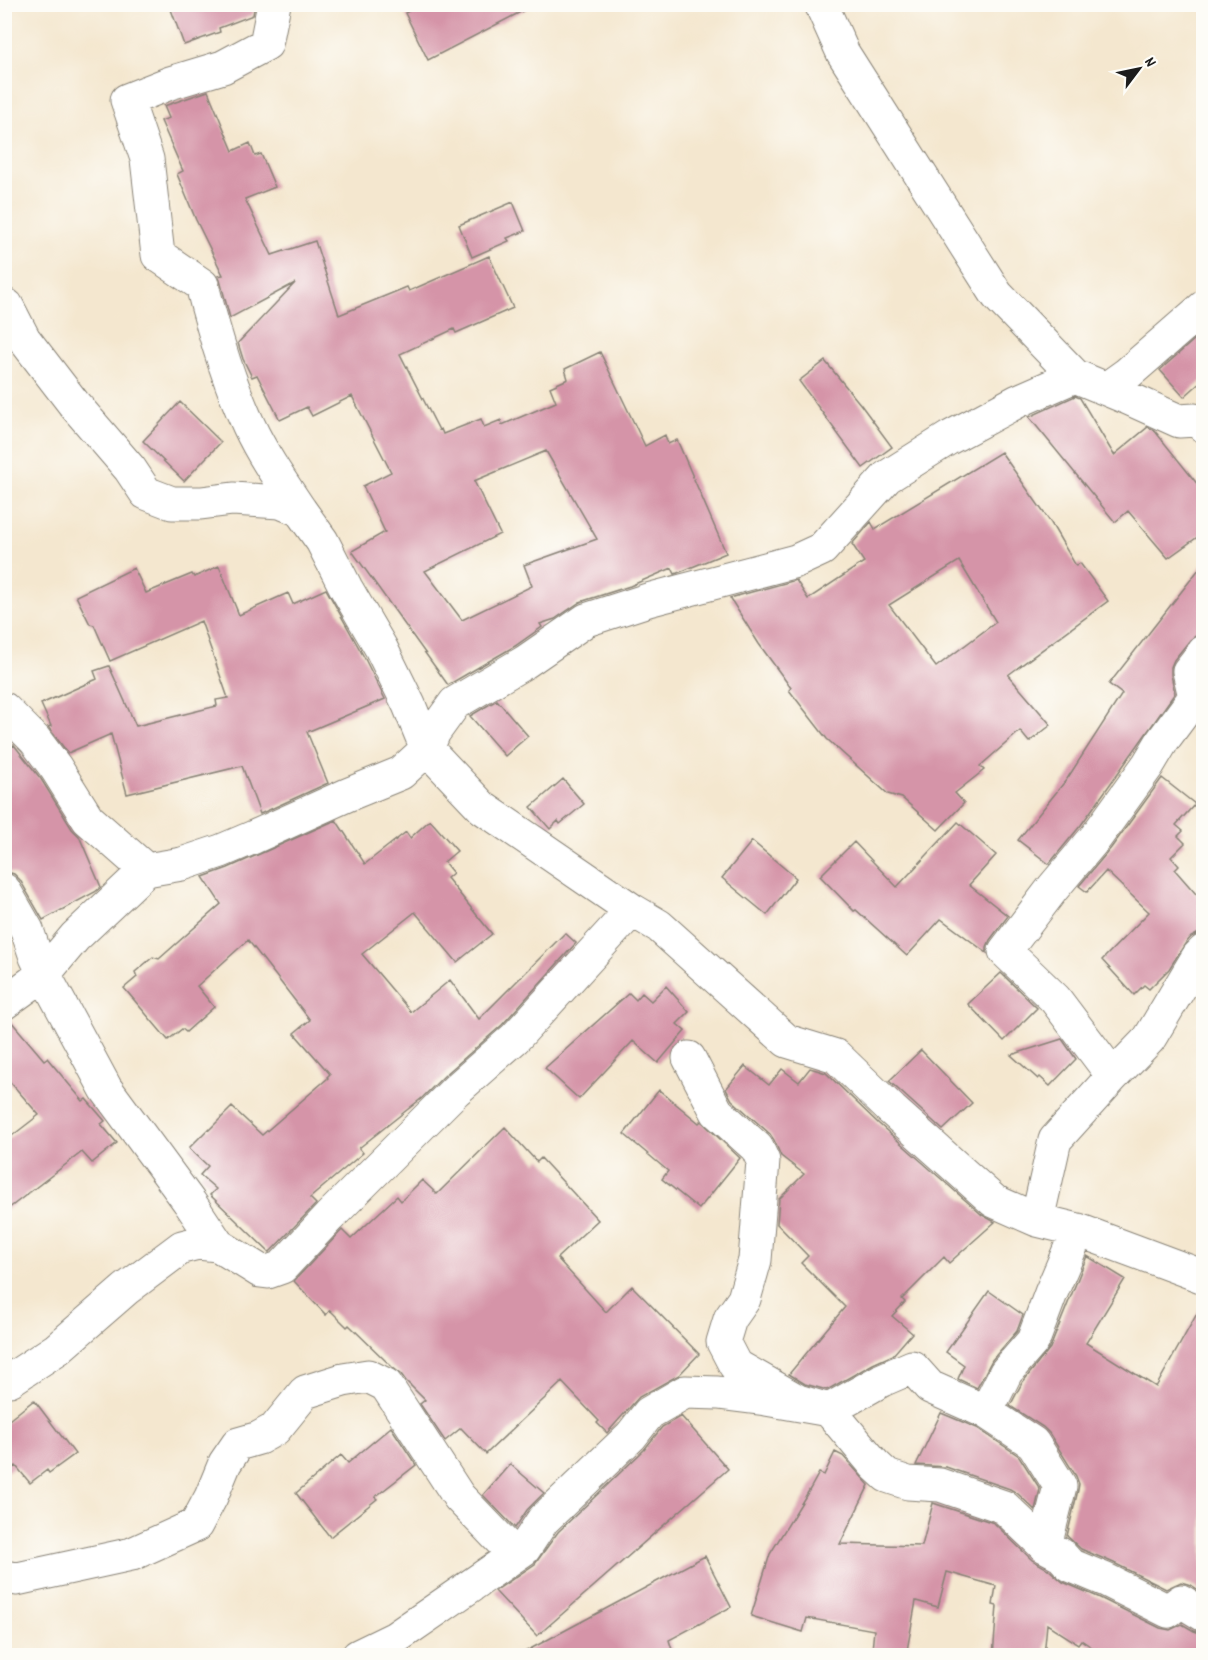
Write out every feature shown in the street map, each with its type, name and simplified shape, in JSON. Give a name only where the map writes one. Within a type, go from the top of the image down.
[{"type":"street","points":[[274,4],[266,44],[223,67],[170,83],[127,100],[147,159],[158,255],[202,285],[218,346],[249,425],[267,460],[322,541],[381,648],[409,705],[427,749],[483,808],[659,926],[787,1041],[836,1056],[892,1110],[994,1201],[1036,1220],[1078,1230],[1203,1277]]},
{"type":"street","points":[[824,6],[843,53],[997,295],[1075,376],[1179,421],[1195,420],[1203,426]]},
{"type":"street","points":[[4,306],[7,306],[24,339],[74,404],[130,469],[146,493],[172,503],[233,500],[280,502],[300,510]]},
{"type":"street","points":[[1106,389],[1127,374],[1203,307]]},
{"type":"street","points":[[4,1003],[44,974],[75,937],[146,870],[182,864],[221,850],[401,773],[427,749],[434,732],[455,703],[525,662],[586,620],[648,600],[796,561],[822,549],[887,477],[949,438],[1018,401],[1075,376]]},
{"type":"street","points":[[1113,1076],[1055,999],[1005,951],[1096,837],[1195,697],[1189,671],[1203,652]]},
{"type":"street","points":[[4,709],[49,759],[88,819],[146,870]]},
{"type":"street","points":[[4,890],[27,930],[44,974],[106,1089],[218,1245]]},
{"type":"street","points":[[4,1380],[10,1380],[57,1349],[126,1289],[182,1247],[198,1244],[218,1245],[260,1271],[268,1272],[282,1267],[456,1090],[515,1038],[632,910]]},
{"type":"street","points":[[1036,1220],[1055,1140],[1149,1040],[1203,951]]},
{"type":"street","points":[[689,1058],[717,1112],[757,1148],[763,1161],[755,1260],[744,1299],[730,1319],[723,1342],[735,1365],[798,1401],[829,1410],[887,1476],[908,1483],[940,1485],[1004,1508],[1045,1546],[1060,1554],[1070,1565],[1168,1611],[1181,1601],[1203,1615]]},
{"type":"street","points":[[986,1412],[1006,1372],[1033,1341],[1078,1230]]},
{"type":"street","points":[[358,1656],[395,1638],[524,1549],[543,1520],[631,1436],[649,1413],[685,1392],[718,1393],[766,1399],[829,1410],[882,1380],[912,1367],[930,1386],[986,1412],[1033,1443],[1060,1486],[1045,1546]]},
{"type":"street","points":[[4,1577],[17,1579],[132,1554],[196,1525],[225,1463],[238,1444],[259,1438],[275,1430],[305,1392],[343,1380],[368,1376],[386,1385],[459,1497],[515,1555]]},
{"type":"building","points":[[169,4],[255,4],[253,15],[219,28],[220,32],[184,45]]},
{"type":"building","points":[[421,4],[536,4],[428,60],[405,13]]},
{"type":"building","points":[[208,91],[233,151],[250,143],[255,156],[261,154],[275,187],[245,199],[272,255],[315,241],[339,315],[407,287],[409,291],[489,256],[513,308],[456,333],[454,329],[400,354],[439,430],[441,429],[443,434],[481,419],[484,427],[501,420],[502,425],[556,402],[550,387],[568,379],[565,369],[600,352],[645,446],[665,435],[668,444],[677,440],[726,553],[675,574],[672,568],[630,586],[580,602],[555,619],[540,624],[542,627],[515,646],[448,685],[352,551],[385,532],[363,486],[391,472],[352,396],[312,416],[307,407],[280,420],[257,375],[252,377],[238,343],[295,283],[230,318],[218,276],[223,275],[177,174],[183,171],[161,121],[169,118],[164,106]],"holes":[[[546,451],[597,539],[524,565],[532,586],[462,620],[425,571],[500,534],[474,481]]]},
{"type":"building","points":[[513,202],[525,231],[507,238],[509,241],[472,257],[459,225]]},
{"type":"building","points":[[1203,332],[1203,380],[1184,397],[1160,370]]},
{"type":"building","points":[[825,361],[892,447],[863,468],[799,381]]},
{"type":"building","points":[[1075,396],[1080,398],[1114,455],[1148,427],[1154,430],[1203,491],[1203,533],[1168,558],[1128,511],[1115,522],[1029,417]]},
{"type":"building","points":[[180,402],[221,442],[184,481],[143,441]]},
{"type":"building","points":[[1001,452],[1051,523],[1076,566],[1080,563],[1108,601],[1008,675],[1051,725],[1029,742],[1020,731],[980,766],[984,770],[955,793],[964,803],[938,830],[902,798],[888,794],[827,739],[789,690],[791,688],[759,644],[730,598],[796,580],[808,599],[864,562],[852,544],[871,522],[875,529]],"holes":[[[959,561],[996,622],[936,667],[889,605]]]},
{"type":"building","points":[[1203,564],[1203,634],[1190,640],[1174,660],[1171,675],[1175,693],[1081,825],[1049,864],[1018,840],[1067,779],[1122,694],[1109,684]]},
{"type":"building","points":[[219,566],[239,615],[288,593],[293,604],[326,589],[385,699],[307,732],[328,783],[260,814],[242,766],[127,794],[111,734],[68,753],[48,727],[51,726],[41,704],[97,679],[94,671],[109,666],[136,726],[217,706],[216,700],[228,698],[201,621],[110,661],[94,625],[90,624],[76,596],[134,568],[146,593],[192,574],[194,577]]},
{"type":"building","points":[[497,700],[528,736],[505,756],[470,716]]},
{"type":"building","points":[[14,745],[41,779],[72,829],[79,836],[101,887],[43,920],[20,880],[14,874],[4,871],[4,750]]},
{"type":"building","points":[[1162,778],[1195,804],[1176,825],[1183,831],[1178,836],[1185,843],[1171,857],[1179,866],[1175,870],[1203,902],[1203,933],[1191,937],[1169,969],[1149,989],[1144,985],[1134,995],[1102,960],[1149,912],[1106,871],[1087,892],[1079,886],[1111,848]]},
{"type":"building","points":[[563,779],[584,804],[560,824],[558,821],[550,829],[531,807]]},
{"type":"building","points":[[336,820],[365,864],[406,832],[410,838],[430,820],[457,851],[444,862],[453,873],[447,878],[492,934],[457,962],[415,912],[362,954],[411,1012],[450,980],[479,1019],[565,933],[576,943],[502,1025],[422,1098],[359,1148],[363,1153],[310,1198],[316,1204],[269,1252],[210,1195],[216,1189],[200,1175],[208,1166],[189,1148],[232,1107],[262,1135],[328,1078],[330,1074],[294,1033],[310,1020],[248,940],[197,986],[214,1007],[186,1032],[182,1029],[168,1040],[124,988],[137,977],[135,972],[153,957],[159,959],[221,904],[203,877]]},
{"type":"building","points":[[958,822],[996,855],[969,885],[1008,916],[990,940],[987,953],[941,919],[907,956],[856,910],[854,911],[820,876],[854,842],[897,887]]},
{"type":"building","points":[[752,841],[796,878],[767,915],[722,878]]},
{"type":"building","points":[[1001,973],[1037,1008],[1004,1041],[968,1004]]},
{"type":"building","points":[[666,986],[689,1012],[677,1024],[685,1031],[658,1063],[633,1041],[579,1099],[545,1068],[629,993],[636,1000],[642,993],[651,1001]]},
{"type":"building","points":[[10,1020],[44,1060],[47,1058],[83,1101],[86,1099],[105,1121],[101,1124],[117,1143],[92,1163],[82,1152],[4,1212],[4,1142],[39,1115],[4,1075],[4,1022]]},
{"type":"building","points":[[1062,1039],[1076,1059],[1050,1086],[1040,1077],[1038,1079],[1011,1055]]},
{"type":"building","points":[[921,1050],[972,1103],[943,1130],[889,1081]]},
{"type":"building","points":[[745,1066],[769,1085],[782,1069],[799,1082],[810,1068],[826,1073],[879,1124],[982,1215],[995,1222],[949,1263],[944,1257],[902,1299],[905,1302],[892,1316],[912,1333],[893,1355],[827,1390],[805,1384],[789,1374],[845,1307],[801,1263],[808,1256],[777,1224],[779,1199],[804,1174],[781,1156],[770,1134],[732,1100],[726,1089]]},
{"type":"building","points":[[659,1090],[699,1123],[701,1121],[740,1158],[699,1209],[662,1179],[668,1171],[624,1134]]},
{"type":"building","points":[[505,1127],[537,1162],[541,1158],[598,1220],[557,1258],[606,1312],[632,1286],[699,1354],[679,1375],[639,1397],[607,1433],[597,1423],[599,1421],[562,1382],[486,1454],[461,1428],[445,1441],[420,1404],[425,1400],[401,1374],[330,1310],[326,1315],[294,1281],[342,1230],[351,1239],[397,1196],[401,1201],[422,1180],[437,1194]]},
{"type":"building","points":[[1087,1256],[1125,1279],[1086,1343],[1156,1387],[1203,1303],[1203,1593],[1181,1582],[1166,1589],[1081,1549],[1067,1536],[1079,1484],[1076,1476],[1049,1433],[1010,1406],[1022,1383],[1050,1348]]},
{"type":"building","points":[[989,1291],[1023,1315],[1017,1331],[992,1360],[977,1388],[958,1379],[964,1365],[946,1352]]},
{"type":"building","points":[[34,1400],[75,1454],[49,1473],[47,1470],[30,1483],[16,1466],[4,1473],[4,1424]]},
{"type":"building","points":[[941,1413],[977,1428],[1019,1456],[1040,1489],[1035,1510],[1010,1489],[946,1467],[916,1465]]},
{"type":"building","points":[[681,1416],[728,1469],[537,1636],[495,1591],[535,1564],[558,1532],[644,1450],[662,1427]]},
{"type":"building","points":[[391,1427],[416,1465],[330,1537],[296,1493],[341,1455],[348,1463]]},
{"type":"building","points":[[835,1452],[843,1456],[869,1485],[840,1544],[922,1546],[933,1503],[994,1523],[1032,1560],[1048,1569],[1063,1582],[1160,1628],[1170,1630],[1182,1624],[1203,1634],[1203,1656],[1105,1656],[1081,1640],[1078,1644],[1047,1624],[1044,1656],[993,1656],[997,1606],[993,1605],[996,1586],[947,1572],[938,1607],[916,1601],[906,1656],[872,1650],[874,1630],[807,1618],[803,1632],[751,1616],[770,1554],[819,1473],[824,1475]]},
{"type":"building","points":[[510,1464],[544,1493],[527,1510],[515,1528],[483,1495]]},
{"type":"building","points":[[705,1556],[731,1607],[669,1640],[674,1656],[517,1656]]}]
